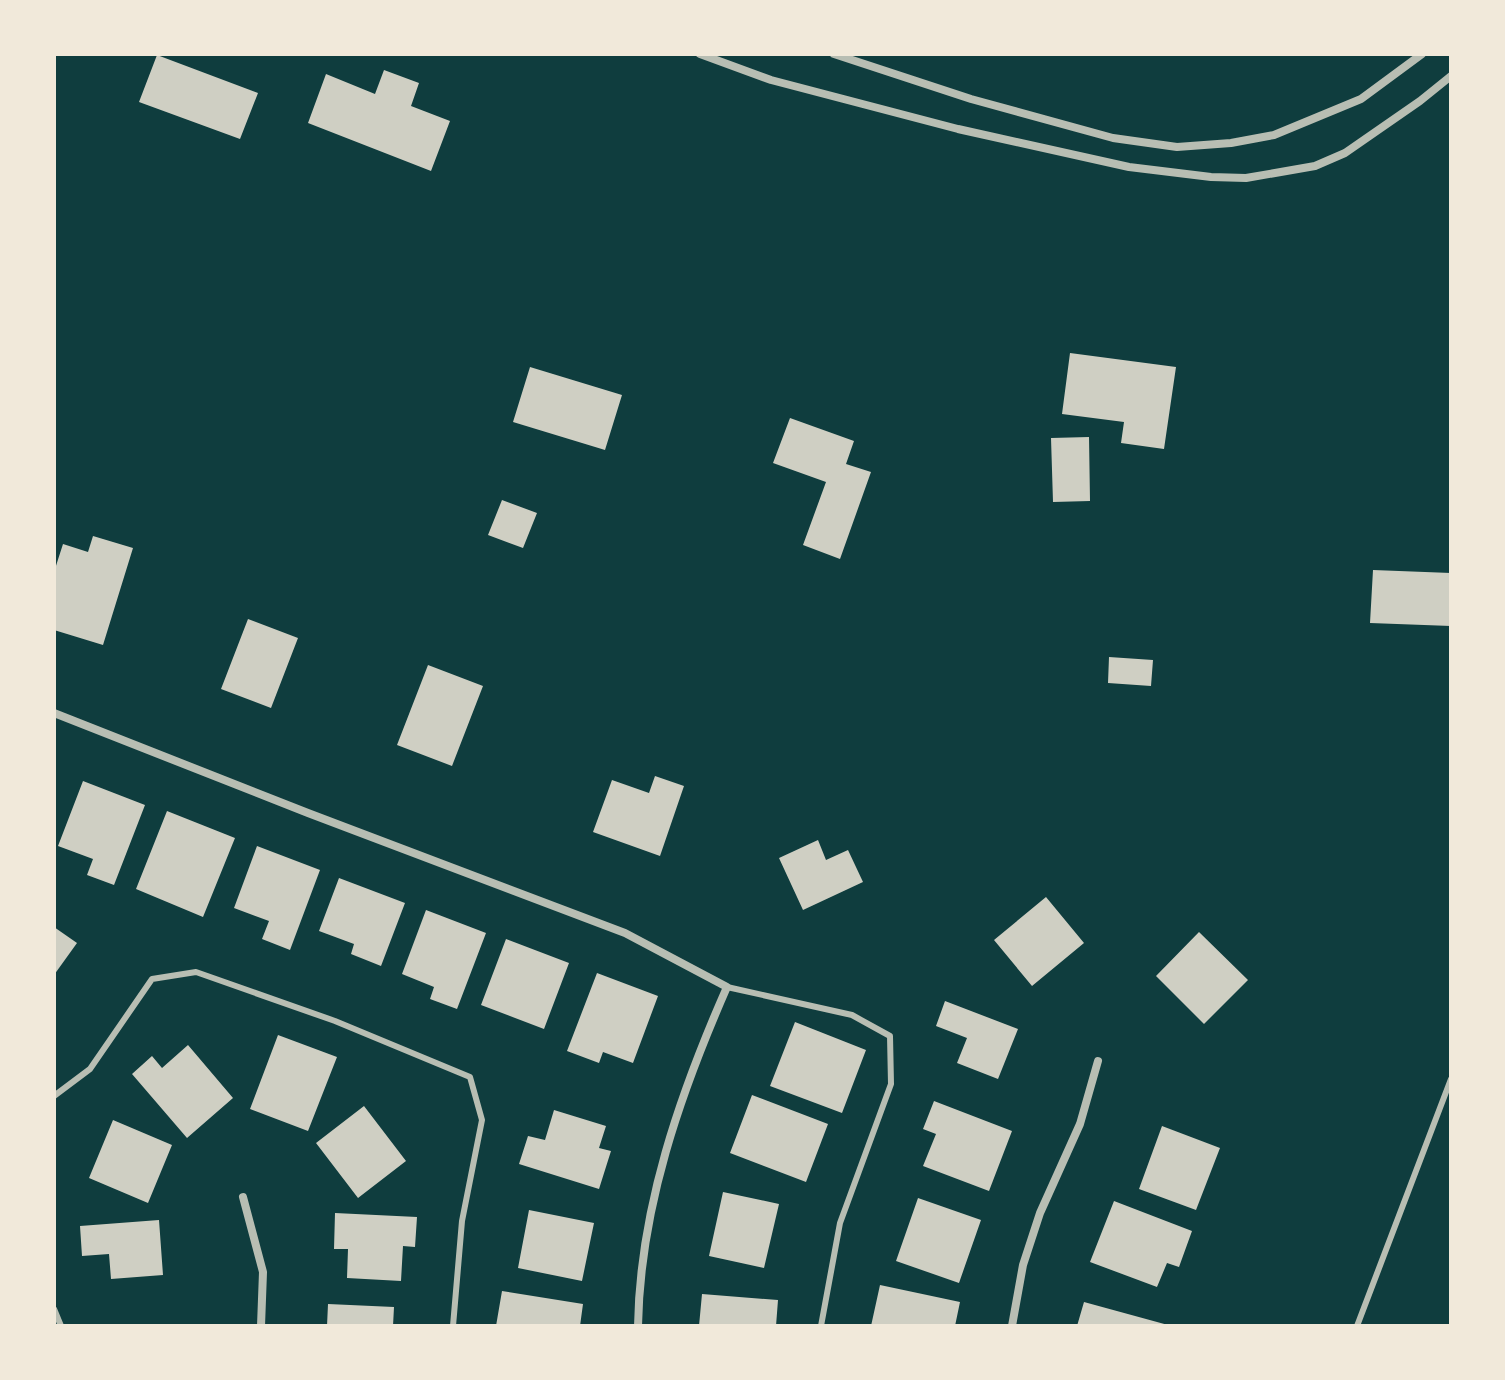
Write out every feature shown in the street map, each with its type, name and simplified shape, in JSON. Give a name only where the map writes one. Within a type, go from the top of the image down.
[{"type":"street","points":[[700,54],[771,80],[958,129],[1129,167],[1211,177],[1246,178],[1315,166],[1345,153],[1451,76]]},
{"type":"street","points":[[834,54],[971,99],[1113,138],[1177,147],[1231,143],[1274,135],[1361,99],[1422,54]]},
{"type":"street","points":[[54,713],[625,933],[727,987],[684,1093],[665,1154],[647,1227],[638,1326]]},
{"type":"street","points":[[1012,1326],[1040,1213],[1080,1124],[1098,1061]]},
{"type":"street","points":[[243,1197],[263,1272],[261,1326]]},
{"type":"lane","points":[[54,1096],[90,1069],[152,979],[196,972],[335,1021],[470,1077],[482,1120],[462,1221],[453,1326]]},
{"type":"lane","points":[[727,987],[852,1015],[890,1036],[891,1084],[840,1223],[821,1326]]},
{"type":"lane","points":[[1357,1326],[1451,1079]]},
{"type":"lane","points":[[54,1309],[61,1326]]},
{"type":"building","points":[[157,55],[258,93],[240,139],[139,102]]},
{"type":"building","points":[[384,70],[419,83],[411,106],[450,121],[431,171],[308,123],[326,74],[375,94]]},
{"type":"building","points":[[1070,353],[1176,367],[1164,449],[1121,443],[1124,422],[1062,414]]},
{"type":"building","points":[[530,367],[622,395],[605,450],[513,422]]},
{"type":"building","points":[[790,418],[854,441],[846,464],[871,472],[840,559],[803,545],[826,482],[773,463]]},
{"type":"building","points":[[1089,437],[1090,501],[1053,502],[1051,438]]},
{"type":"building","points":[[502,500],[537,513],[523,548],[488,535]]},
{"type":"building","points":[[93,536],[133,548],[103,645],[54,630],[54,572],[63,544],[88,552]]},
{"type":"building","points":[[1373,570],[1451,573],[1451,626],[1370,623]]},
{"type":"building","points":[[248,619],[298,638],[271,708],[221,689]]},
{"type":"building","points":[[1109,657],[1153,660],[1151,686],[1108,683]]},
{"type":"building","points":[[428,665],[483,686],[452,766],[397,745]]},
{"type":"building","points":[[655,776],[684,786],[660,856],[593,832],[612,780],[649,793]]},
{"type":"building","points":[[83,781],[145,805],[114,885],[87,875],[93,859],[58,846]]},
{"type":"building","points":[[167,811],[235,838],[203,917],[136,889]]},
{"type":"building","points":[[818,840],[826,860],[848,850],[863,882],[803,910],[779,858]]},
{"type":"building","points":[[257,846],[320,870],[290,950],[262,939],[269,921],[234,908]]},
{"type":"building","points":[[339,878],[405,903],[381,966],[351,954],[354,944],[319,931]]},
{"type":"building","points":[[1046,897],[1084,943],[1032,986],[994,940]]},
{"type":"building","points":[[426,910],[486,933],[457,1009],[430,999],[434,987],[402,974]]},
{"type":"building","points":[[54,927],[77,943],[54,975]]},
{"type":"building","points":[[1199,932],[1248,980],[1204,1024],[1156,976]]},
{"type":"building","points":[[506,939],[569,963],[544,1029],[481,1005]]},
{"type":"building","points":[[597,973],[658,996],[633,1063],[603,1052],[599,1063],[567,1051]]},
{"type":"building","points":[[945,1001],[1018,1029],[998,1079],[957,1063],[967,1038],[936,1026]]},
{"type":"building","points":[[795,1022],[866,1050],[842,1113],[770,1086]]},
{"type":"building","points":[[278,1035],[337,1057],[308,1131],[250,1109]]},
{"type":"building","points":[[188,1045],[233,1098],[187,1138],[132,1074],[152,1056],[162,1068]]},
{"type":"building","points":[[752,1095],[828,1124],[806,1182],[730,1153]]},
{"type":"building","points":[[934,1101],[1012,1131],[989,1191],[923,1166],[936,1134],[923,1129]]},
{"type":"building","points":[[364,1106],[406,1161],[358,1198],[316,1143]]},
{"type":"building","points":[[554,1110],[606,1126],[599,1148],[611,1151],[599,1189],[519,1164],[528,1136],[545,1140]]},
{"type":"building","points":[[113,1120],[172,1145],[148,1203],[89,1178]]},
{"type":"building","points":[[1162,1126],[1220,1148],[1196,1210],[1139,1189]]},
{"type":"building","points":[[723,1192],[779,1204],[764,1268],[709,1256]]},
{"type":"building","points":[[918,1198],[981,1220],[959,1283],[896,1261]]},
{"type":"building","points":[[1114,1201],[1192,1231],[1179,1267],[1167,1263],[1157,1287],[1090,1262]]},
{"type":"building","points":[[529,1210],[594,1223],[582,1281],[518,1268]]},
{"type":"building","points":[[335,1213],[417,1217],[415,1247],[403,1246],[401,1281],[347,1278],[348,1249],[334,1249]]},
{"type":"building","points":[[159,1220],[163,1275],[111,1279],[109,1254],[82,1256],[80,1226]]},
{"type":"building","points":[[880,1285],[960,1302],[955,1326],[871,1326]]},
{"type":"building","points":[[502,1291],[583,1304],[580,1326],[496,1326]]},
{"type":"building","points":[[702,1294],[778,1300],[776,1326],[699,1326]]},
{"type":"building","points":[[1084,1302],[1168,1325],[1168,1326],[1077,1326]]},
{"type":"building","points":[[328,1304],[394,1307],[393,1326],[327,1326]]}]
